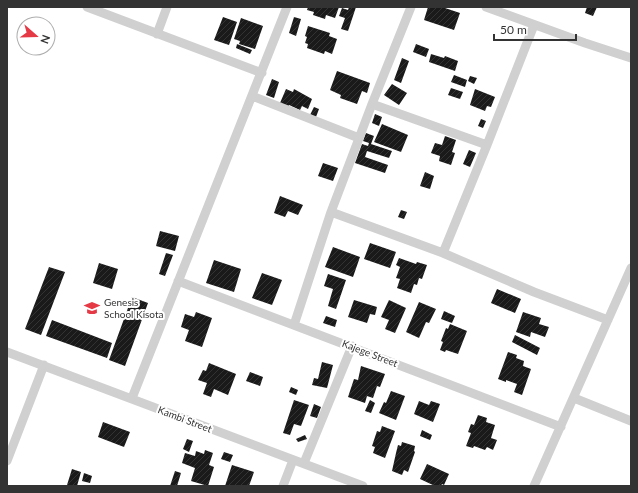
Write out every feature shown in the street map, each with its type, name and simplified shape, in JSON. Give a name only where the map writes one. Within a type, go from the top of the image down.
[{"type":"street","points":[[87,7],[262,73]]},
{"type":"street","points":[[157,34],[167,7]]},
{"type":"street","points":[[132,398],[287,7]]},
{"type":"street","points":[[294,325],[331,212],[411,7]]},
{"type":"street","points":[[491,8],[534,25],[631,58]]},
{"type":"street","points":[[443,253],[534,25]]},
{"type":"street","points":[[252,96],[359,138]]},
{"type":"street","points":[[372,104],[487,145]]},
{"type":"street","points":[[331,212],[443,253],[534,292],[608,320]]},
{"type":"street","points":[[534,486],[631,268]]},
{"type":"street","name":"Kajege Street","points":[[178,281],[352,346],[561,427]]},
{"type":"street","points":[[304,463],[352,346]]},
{"type":"street","name":"Kambi Street","points":[[7,352],[363,486]]},
{"type":"street","points":[[7,461],[44,366]]},
{"type":"street","points":[[574,398],[631,421]]},
{"type":"street","points":[[283,486],[293,460]]},
{"type":"building","points":[[308,7],[339,7],[335,18],[326,15],[325,19],[313,15],[314,12],[307,10]]},
{"type":"building","points":[[349,7],[356,7],[348,31],[341,29],[345,18],[339,16],[342,8],[348,10]]},
{"type":"building","points":[[428,7],[442,7],[460,13],[454,30],[424,20]]},
{"type":"building","points":[[587,7],[597,7],[593,16],[585,13]]},
{"type":"building","points":[[223,17],[237,22],[229,45],[214,40]]},
{"type":"building","points":[[294,17],[301,19],[296,36],[289,33]]},
{"type":"building","points":[[241,18],[263,26],[255,49],[239,44],[240,41],[234,39]]},
{"type":"building","points":[[308,26],[330,33],[329,36],[337,39],[332,54],[325,51],[324,54],[307,48],[308,44],[305,43],[307,37],[305,36]]},
{"type":"building","points":[[237,44],[252,50],[250,54],[236,48]]},
{"type":"building","points":[[416,44],[429,49],[426,57],[413,52]]},
{"type":"building","points":[[431,54],[444,58],[445,56],[458,61],[455,71],[429,62]]},
{"type":"building","points":[[402,58],[409,61],[401,83],[394,80]]},
{"type":"building","points":[[337,71],[370,83],[367,93],[362,91],[357,104],[340,98],[341,95],[330,90]]},
{"type":"building","points":[[454,75],[467,80],[465,87],[451,82]]},
{"type":"building","points":[[470,76],[477,78],[474,84],[468,81]]},
{"type":"building","points":[[272,79],[279,82],[274,98],[266,95]]},
{"type":"building","points":[[392,84],[407,93],[399,105],[384,95]]},
{"type":"building","points":[[451,88],[463,92],[460,99],[448,95]]},
{"type":"building","points":[[286,89],[293,92],[294,89],[312,99],[308,109],[302,106],[300,110],[280,103]]},
{"type":"building","points":[[475,89],[495,97],[491,107],[487,106],[485,111],[470,105]]},
{"type":"building","points":[[314,107],[319,109],[316,117],[310,115]]},
{"type":"building","points":[[375,114],[382,117],[379,126],[372,123]]},
{"type":"building","points":[[481,119],[486,121],[483,128],[478,126]]},
{"type":"building","points":[[382,124],[408,135],[401,152],[374,142]]},
{"type":"building","points":[[366,133],[374,136],[371,144],[392,151],[389,158],[367,151],[365,157],[388,165],[385,173],[355,163],[362,144],[368,146],[369,143],[363,141]]},
{"type":"building","points":[[445,136],[456,140],[452,152],[455,153],[451,165],[439,161],[440,156],[431,153],[435,143],[442,145]]},
{"type":"building","points":[[469,150],[476,153],[470,167],[463,164]]},
{"type":"building","points":[[323,163],[338,168],[333,181],[318,176]]},
{"type":"building","points":[[425,172],[434,176],[430,189],[420,186]]},
{"type":"building","points":[[280,196],[303,205],[298,215],[288,211],[285,217],[274,213]]},
{"type":"building","points":[[401,210],[407,212],[404,219],[398,217]]},
{"type":"building","points":[[160,231],[179,236],[175,251],[156,246]]},
{"type":"building","points":[[370,243],[396,252],[390,268],[364,259]]},
{"type":"building","points":[[333,247],[360,257],[353,277],[325,267]]},
{"type":"building","points":[[166,253],[173,255],[165,276],[159,274]]},
{"type":"building","points":[[399,258],[416,264],[417,262],[427,265],[422,279],[419,278],[417,285],[414,284],[411,293],[397,288],[400,279],[396,278],[400,267],[396,265]]},
{"type":"building","points":[[214,260],[241,269],[234,292],[206,283]]},
{"type":"building","points":[[99,263],[118,269],[112,289],[93,283]]},
{"type":"building","points":[[49,267],[65,272],[41,335],[25,329]]},
{"type":"building","points":[[262,273],[282,280],[272,305],[252,298]]},
{"type":"building","points":[[328,274],[346,280],[336,309],[328,306],[333,289],[324,286]]},
{"type":"building","points":[[497,289],[521,299],[515,313],[491,303]]},
{"type":"building","points":[[132,297],[148,303],[125,366],[109,360]]},
{"type":"building","points":[[354,300],[377,307],[375,315],[370,314],[367,323],[348,317]]},
{"type":"building","points":[[389,300],[406,308],[395,333],[385,329],[389,320],[381,317]]},
{"type":"building","points":[[419,302],[436,309],[429,323],[426,322],[419,338],[406,332]]},
{"type":"building","points":[[444,311],[455,316],[452,323],[441,319]]},
{"type":"building","points":[[196,312],[212,318],[202,347],[185,341],[189,330],[181,327],[185,314],[194,317]]},
{"type":"building","points":[[523,312],[541,318],[539,324],[549,327],[545,337],[531,332],[530,337],[516,332]]},
{"type":"building","points":[[326,316],[337,320],[335,327],[323,323]]},
{"type":"building","points":[[52,320],[112,343],[107,358],[46,336]]},
{"type":"building","points":[[450,324],[467,331],[458,354],[446,350],[445,352],[440,350],[443,342],[441,341],[446,328],[448,329]]},
{"type":"building","points":[[515,335],[540,348],[537,355],[512,342]]},
{"type":"building","points":[[508,352],[517,355],[516,358],[524,361],[523,366],[531,369],[522,395],[514,392],[517,384],[498,379]]},
{"type":"building","points":[[322,362],[333,365],[327,388],[312,385],[314,378],[318,379]]},
{"type":"building","points":[[209,363],[236,374],[228,395],[214,389],[211,397],[203,394],[207,383],[198,380],[203,370],[206,371]]},
{"type":"building","points":[[361,366],[385,374],[380,387],[377,386],[373,398],[367,396],[365,403],[348,397],[354,379],[358,380]]},
{"type":"building","points":[[250,372],[263,377],[260,386],[246,381]]},
{"type":"building","points":[[291,387],[298,390],[296,395],[289,392]]},
{"type":"building","points":[[391,391],[405,396],[396,420],[379,413],[384,402],[386,403]]},
{"type":"building","points":[[294,400],[309,405],[301,426],[294,424],[290,435],[283,433]]},
{"type":"building","points":[[370,400],[375,403],[371,413],[365,411]]},
{"type":"building","points":[[419,401],[429,405],[431,401],[440,404],[433,422],[414,414]]},
{"type":"building","points":[[314,404],[321,407],[317,418],[310,416]]},
{"type":"building","points":[[478,415],[487,418],[486,422],[495,425],[491,438],[497,440],[493,450],[487,447],[485,450],[474,446],[473,448],[466,446],[471,433],[468,432],[471,424],[474,425]]},
{"type":"building","points":[[103,422],[130,432],[124,447],[98,437]]},
{"type":"building","points":[[382,426],[395,431],[385,458],[373,453],[375,447],[372,446],[377,431],[380,432]]},
{"type":"building","points":[[422,430],[432,435],[430,440],[420,436]]},
{"type":"building","points":[[305,435],[307,439],[298,442],[296,439]]},
{"type":"building","points":[[187,439],[193,441],[189,452],[183,449]]},
{"type":"building","points":[[402,442],[415,446],[415,452],[408,472],[404,470],[402,475],[392,471],[398,445],[401,446]]},
{"type":"building","points":[[205,450],[213,453],[209,465],[214,467],[208,486],[191,481],[195,468],[182,463],[185,453],[195,456],[196,451],[204,454]]},
{"type":"building","points":[[224,452],[233,455],[230,462],[221,459]]},
{"type":"building","points":[[427,464],[449,474],[444,485],[442,484],[441,486],[435,486],[420,479]]},
{"type":"building","points":[[232,465],[254,472],[249,486],[225,486]]},
{"type":"building","points":[[72,469],[81,472],[77,486],[67,485]]},
{"type":"building","points":[[175,471],[181,473],[177,486],[170,486]]},
{"type":"building","points":[[84,473],[92,476],[90,483],[82,481]]},
{"type":"place","name":"Genesis School Kisota","points":[[92,308]]}]
